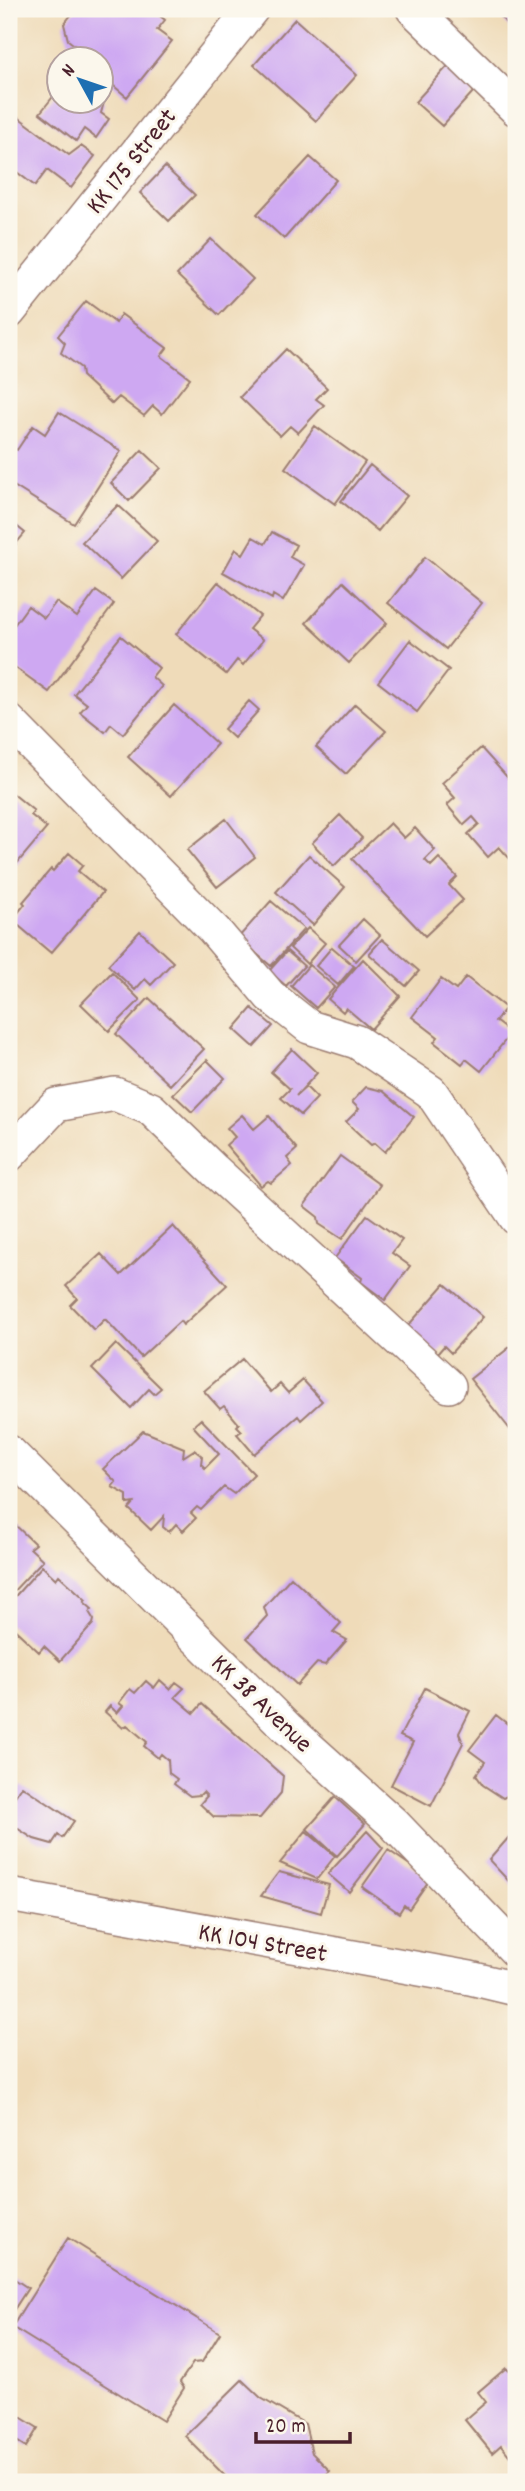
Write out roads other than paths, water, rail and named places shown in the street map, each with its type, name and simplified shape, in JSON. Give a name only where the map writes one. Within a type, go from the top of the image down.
[{"type":"street","name":"KK 175 Street","points":[[9,312],[252,9]]},
{"type":"street","points":[[413,9],[516,109]]},
{"type":"street","points":[[9,721],[204,920],[270,996],[309,1027],[357,1042],[431,1092],[516,1218]]},
{"type":"street","points":[[9,1155],[56,1105],[115,1094],[151,1109],[449,1386]]},
{"type":"street","name":"KK 38 Avenue","points":[[9,1452],[287,1728],[393,1823],[515,1948]]},
{"type":"street","name":"KK 104 Street","points":[[9,1895],[470,1978],[516,1989]]}]
